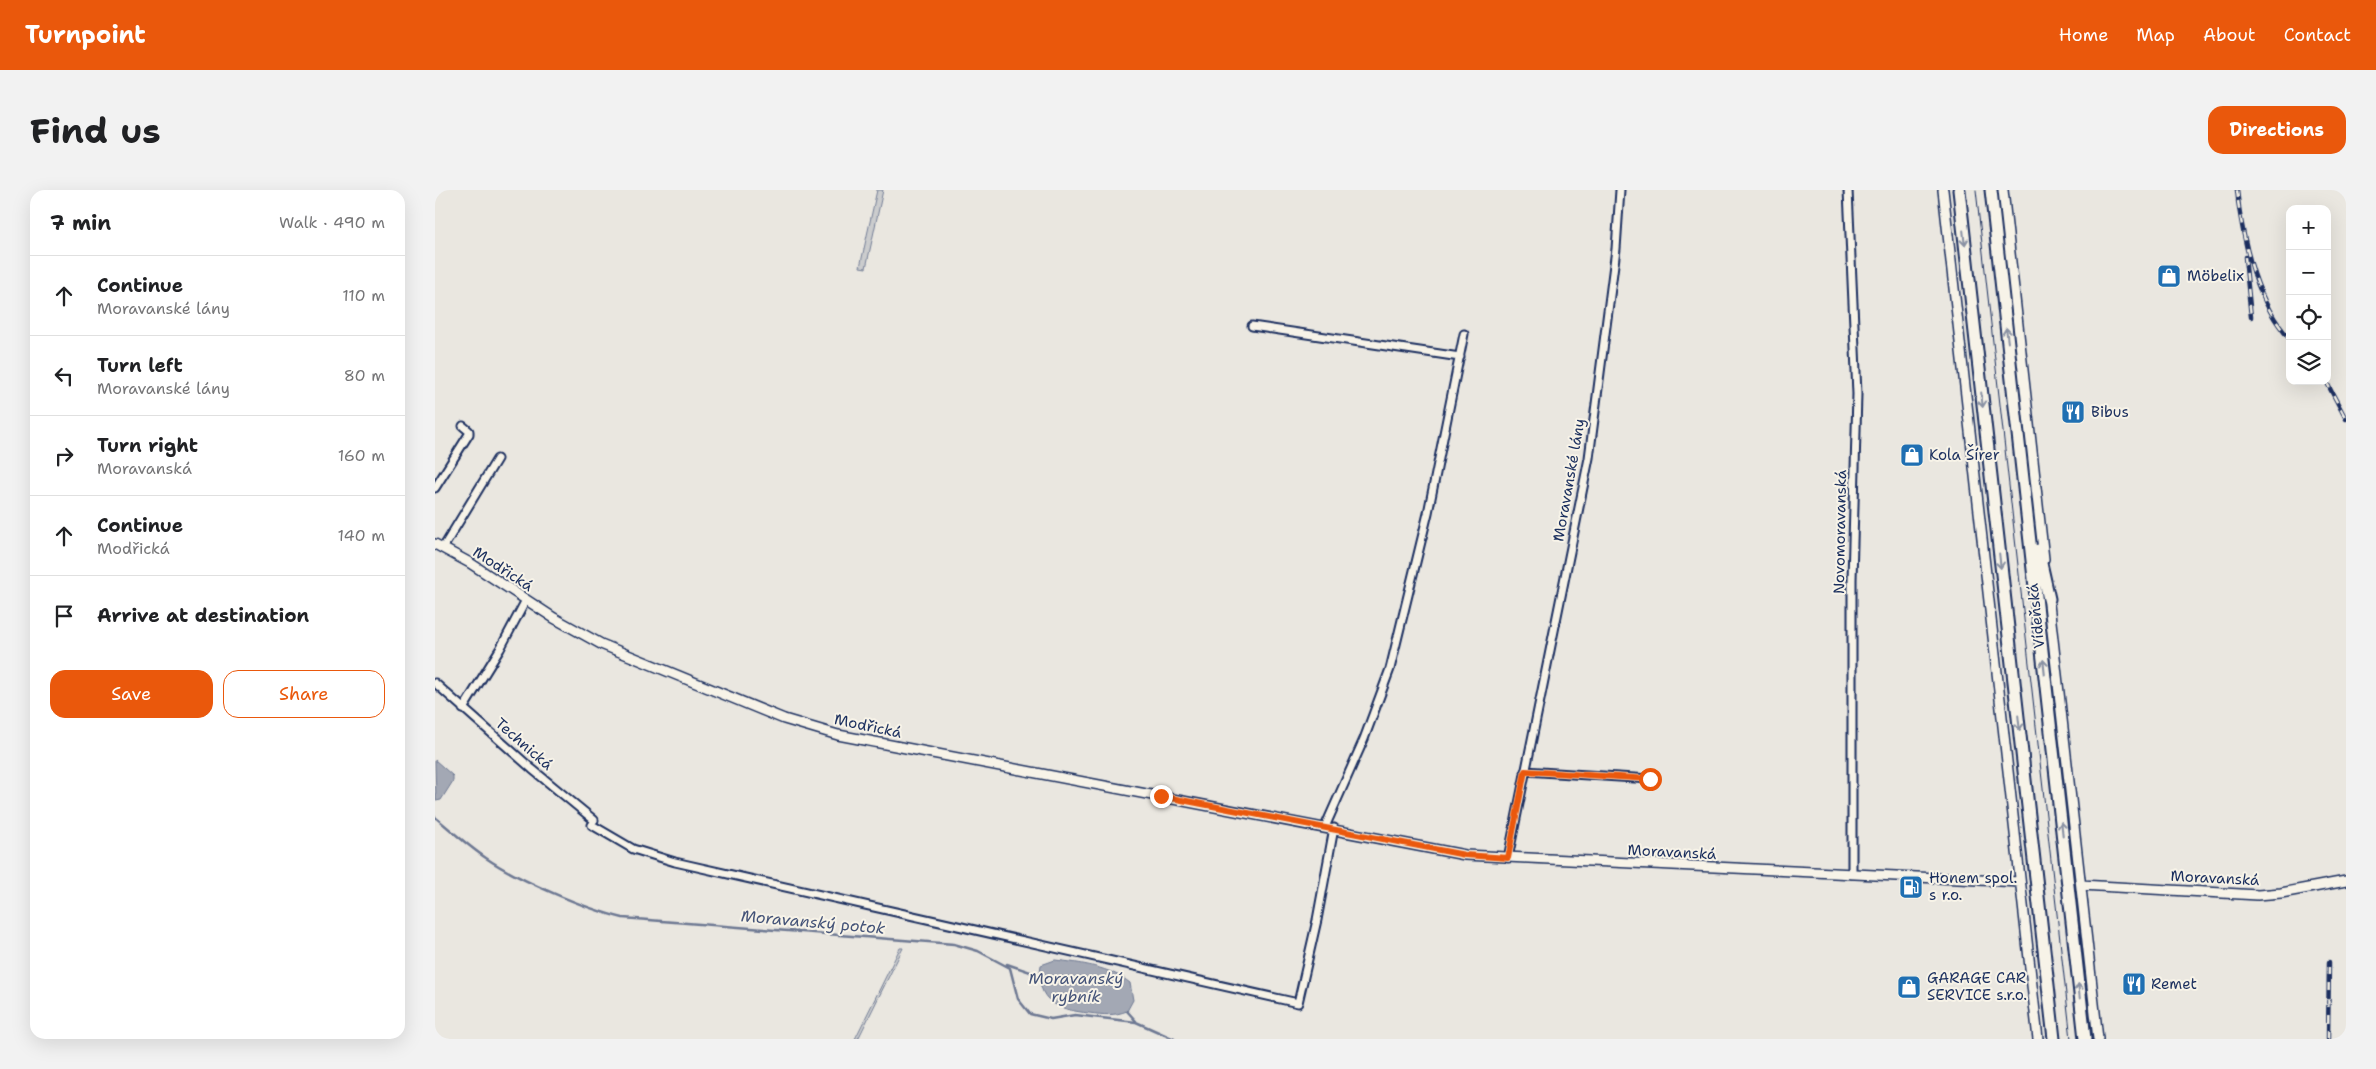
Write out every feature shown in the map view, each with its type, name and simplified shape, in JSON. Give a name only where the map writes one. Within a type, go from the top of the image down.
[{"type":"highway","name":"Vídeňská","points":[[1959,190],[2054,1039]]},
{"type":"highway","name":"Vídeňská","points":[[1991,190],[2085,1039]]},
{"type":"highway","points":[[2019,435],[2038,550],[2049,599]]},
{"type":"street","name":"Moravanské lány","points":[[1508,858],[1589,458],[1615,259],[1620,190]]},
{"type":"street","name":"Novomoravanská","points":[[1848,190],[1857,394],[1852,580],[1852,874]]},
{"type":"street","points":[[1943,190],[2038,1039]]},
{"type":"street","name":"Vídeňská","points":[[2003,190],[2098,1039]]},
{"type":"street","points":[[1252,326],[1460,357]]},
{"type":"street","points":[[1329,828],[1390,669],[1428,513],[1464,334]]},
{"type":"street","points":[[435,488],[469,434],[469,431],[463,426]]},
{"type":"street","name":"Modřická","points":[[497,459],[439,546],[601,644],[784,719],[838,735],[1329,828]]},
{"type":"street","points":[[463,709],[500,649],[526,600]]},
{"type":"street","name":"Technická","points":[[437,685],[593,822],[633,849],[675,862],[1298,1003],[1313,938],[1329,828]]},
{"type":"street","points":[[1525,771],[1650,779]]},
{"type":"street","name":"Moravanská","points":[[1329,828],[1465,855],[2020,882]]},
{"type":"street","name":"Moravanská","points":[[2081,885],[2258,895],[2281,893],[2346,881]]},
{"type":"shaded area","points":[[877,190],[883,190],[866,268],[860,267]]},
{"type":"shaded area","points":[[900,948],[903,948],[858,1039],[855,1039]]},
{"type":"water","points":[[435,760],[453,776],[453,781],[441,800],[436,801]]},
{"type":"water","name":"Moravanský rybník","points":[[1055,960],[1104,969],[1130,983],[1133,1000],[1127,1011],[1104,1015],[1094,1014],[1078,1012],[1051,1002],[1041,988],[1041,965]]},
{"type":"waterway","name":"Moravanský potok","points":[[435,817],[500,867],[553,893],[608,914],[623,918],[954,944],[978,951],[1010,968],[1018,999],[1030,1014],[1051,1019],[1075,1015],[1136,1022],[1174,1039]]},
{"type":"waterway","points":[[1007,964],[1039,975]]},
{"type":"waterway","points":[[1127,1011],[1136,1021]]},
{"type":"tram line","points":[[1976,190],[2071,1039]]},
{"type":"railway","points":[[2237,190],[2239,207]]},
{"type":"railway","points":[[2238,201],[2244,238],[2254,275],[2269,309],[2286,334]]},
{"type":"railway","points":[[2245,257],[2251,317]]},
{"type":"railway","points":[[2328,385],[2346,419]]},
{"type":"railway","points":[[2328,1039],[2329,962]]},
{"type":"place","name":"Möbelix","points":[[2169,276]]},
{"type":"place","name":"Bibus","points":[[2073,412]]},
{"type":"place","name":"Kola Šírer","points":[[1912,455]]},
{"type":"place","name":"Honem spol. s r.o.","points":[[1911,887]]},
{"type":"place","name":"Remet","points":[[2134,984]]},
{"type":"place","name":"GARAGE CAR SERVICE s.r.o.","points":[[1909,987]]},
{"type":"route","points":[[1161,796],[1465,855],[1508,858],[1525,771],[1650,779]]}]
